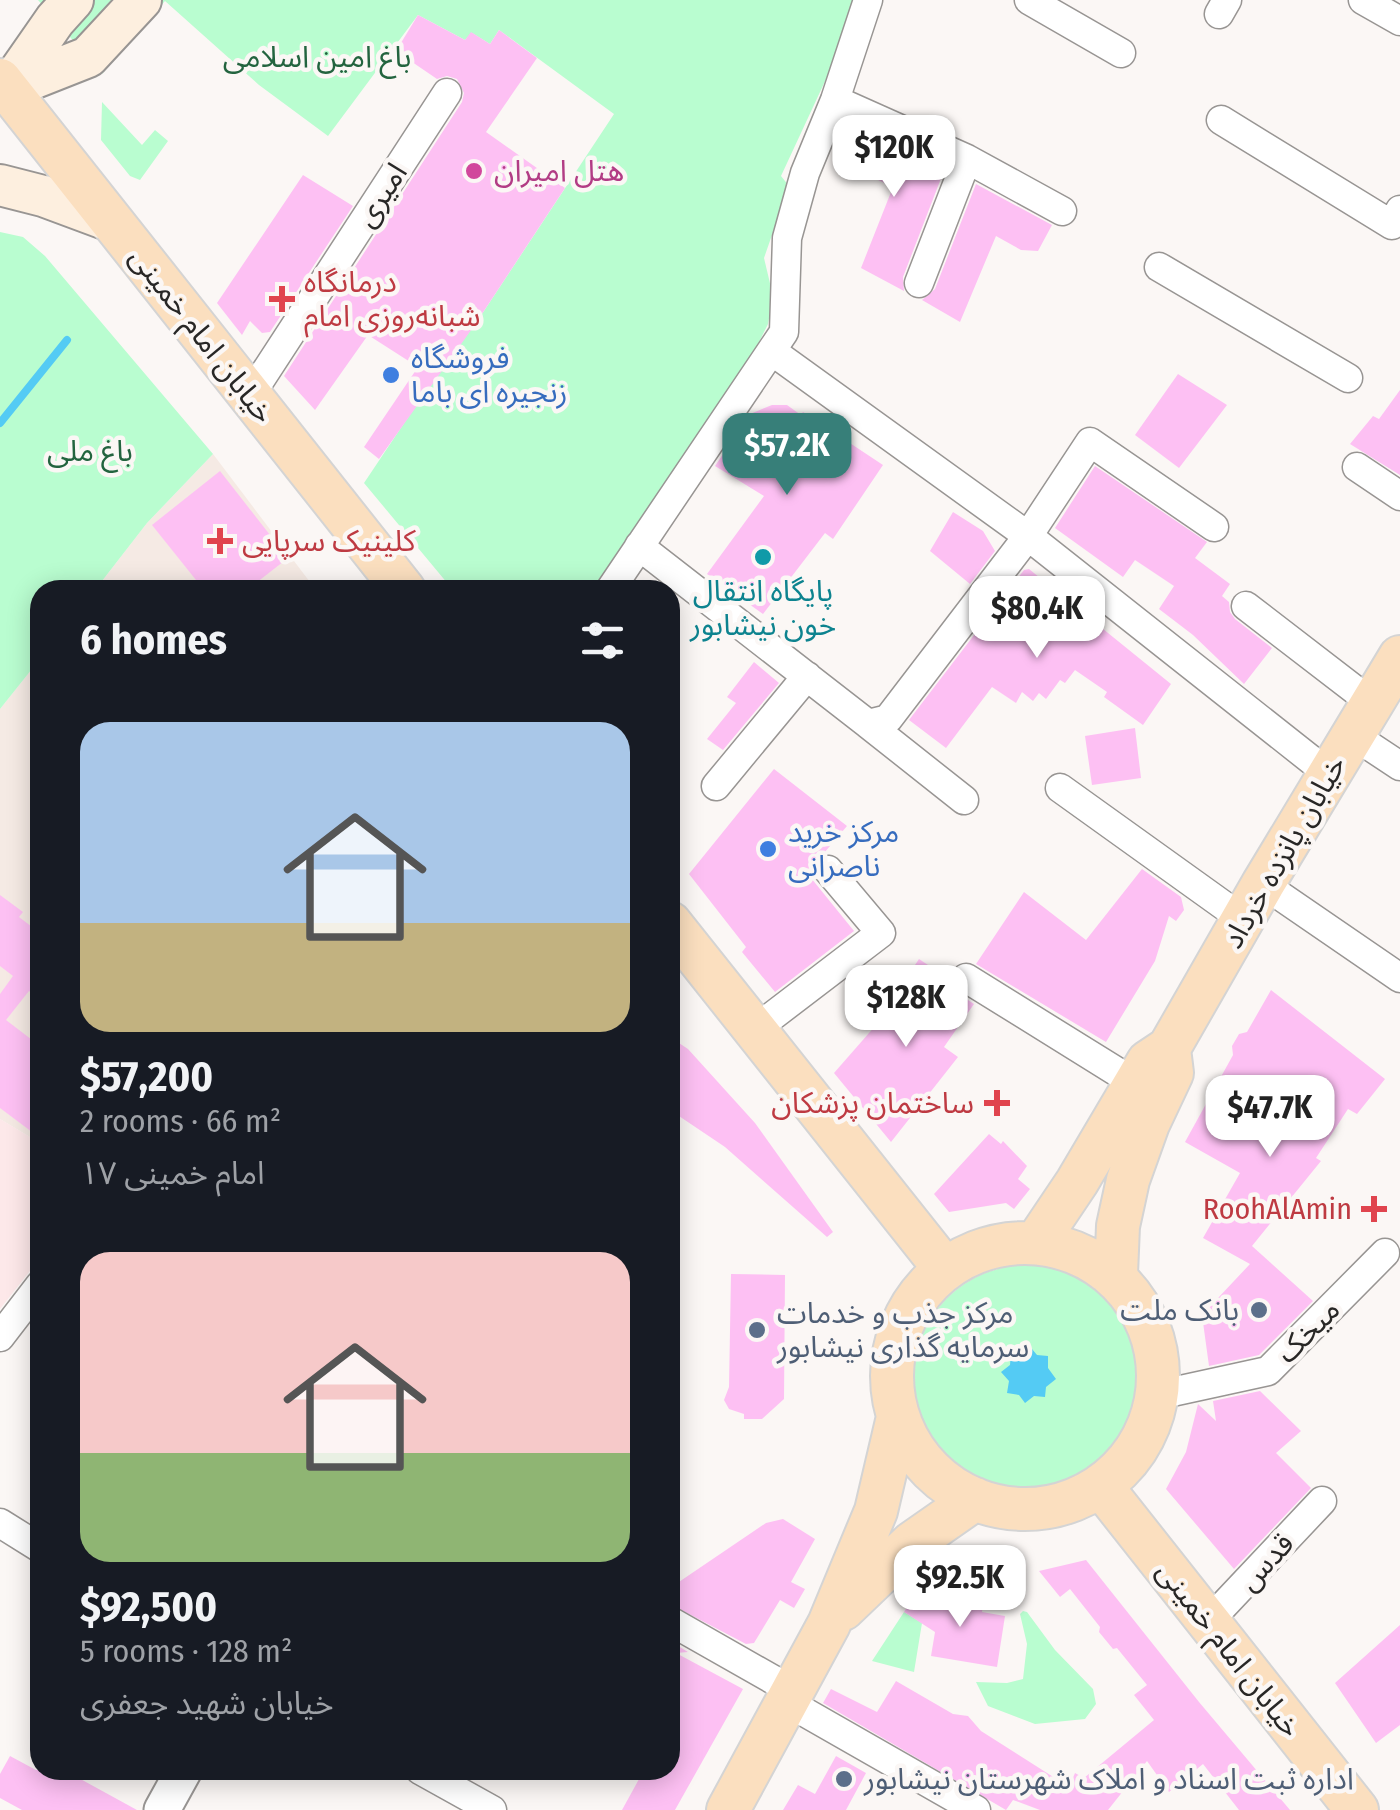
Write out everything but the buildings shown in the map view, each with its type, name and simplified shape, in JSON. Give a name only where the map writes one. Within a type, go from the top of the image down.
[{"type":"main road","points":[[2,88],[73,0]]},
{"type":"main road","points":[[2,88],[88,57],[141,0]]},
{"type":"main road","name":"خیابان امام خمینی","points":[[2,88],[114,222],[396,580]]},
{"type":"main road","points":[[0,185],[114,222]]},
{"type":"main road","name":"خیابان پانزده خرداد","points":[[1036,1242],[1077,1182],[1148,1062],[1169,1048],[1400,657]]},
{"type":"main road","points":[[680,936],[945,1269]]},
{"type":"main road","name":"خیابان پانزده خرداد","points":[[1116,1274],[1118,1226],[1128,1180],[1172,1073],[1169,1048]]},
{"type":"main road","points":[[1036,1242],[1066,1248],[1116,1274],[1147,1318],[1158,1356],[1158,1396],[1148,1430],[1128,1462],[1101,1486],[1076,1500],[1021,1509],[975,1499],[938,1477],[914,1450],[898,1416],[892,1384],[898,1336],[921,1292],[945,1269],[972,1253],[1003,1244],[1036,1242]]},
{"type":"main road","points":[[728,1810],[828,1624],[876,1511],[898,1416]]},
{"type":"main road","name":"خیابان امام خمینی","points":[[1101,1486],[1358,1810]]},
{"type":"main road","points":[[828,1624],[912,1543],[975,1499]]},
{"type":"street","points":[[617,580],[784,332],[787,238],[804,173],[835,100],[868,0]]},
{"type":"street","points":[[1029,0],[1122,53]]},
{"type":"street","points":[[1363,0],[1400,21]]},
{"type":"street","name":"امیری","points":[[249,396],[447,93]]},
{"type":"street","points":[[835,100],[967,159],[1062,211]]},
{"type":"street","points":[[1221,120],[1396,217]]},
{"type":"street","points":[[919,283],[967,159]]},
{"type":"street","points":[[1159,267],[1348,378]]},
{"type":"street","points":[[773,352],[1028,536],[1329,774]]},
{"type":"street","points":[[868,724],[888,719],[1028,536],[1090,442],[1214,526]]},
{"type":"street","points":[[1356,466],[1400,496]]},
{"type":"street","points":[[640,546],[964,800]]},
{"type":"street","points":[[1246,606],[1363,719],[1400,766]]},
{"type":"street","points":[[716,786],[806,676]]},
{"type":"street","points":[[1060,788],[1253,902],[1400,978]]},
{"type":"street","points":[[754,1030],[881,933],[828,870]]},
{"type":"street","points":[[966,978],[1135,1083]]},
{"type":"street","name":"میخک","points":[[1158,1396],[1268,1370],[1385,1253]]},
{"type":"street","points":[[0,1338],[30,1298]]},
{"type":"street","name":"قدس","points":[[1208,1622],[1322,1502]]},
{"type":"street","points":[[0,1523],[30,1542]]},
{"type":"street","points":[[680,1628],[976,1810]]},
{"type":"street","points":[[162,1810],[178,1780]]},
{"type":"street","points":[[438,1780],[492,1810]]},
{"type":"shaded area","name":"کلینیک سرپایی","points":[[213,454],[308,580],[103,580],[147,523]]},
{"type":"shaded area","points":[[30,672],[30,1137],[0,1119],[0,709]]},
{"type":"shaded area","points":[[0,1119],[30,1137],[30,1271],[0,1309]]},
{"type":"green space","name":"باغ امین اسلامی","points":[[38,0],[857,0],[833,64],[781,176],[789,186],[764,258],[773,296],[768,324],[753,354],[599,580],[445,580],[364,483],[447,359],[474,326],[614,114],[499,30],[490,44],[472,33],[465,40],[418,15],[328,136],[259,85],[165,1],[102,74]]},
{"type":"green space","points":[[102,102],[142,145],[155,130],[168,141],[140,180],[130,176],[101,140]]},
{"type":"green space","name":"باغ ملی","points":[[0,232],[23,237],[45,256],[213,454],[147,523],[103,580],[30,580],[30,672],[0,709]]},
{"type":"green space","points":[[1027,1265],[1070,1274],[1107,1298],[1131,1335],[1140,1378],[1131,1421],[1107,1458],[1070,1482],[1027,1491],[984,1482],[947,1458],[923,1421],[914,1378],[923,1335],[947,1298],[984,1274]]},
{"type":"green space","points":[[953,1563],[1004,1570],[1003,1589],[950,1580],[941,1582],[930,1597],[918,1589],[937,1565]]},
{"type":"green space","points":[[1023,1611],[1093,1689],[1096,1704],[1085,1719],[1035,1724],[988,1706],[976,1682],[1023,1679],[1027,1644],[1020,1614]]},
{"type":"green space","points":[[904,1612],[922,1623],[914,1672],[872,1661]]},
{"type":"water","points":[[1032,1349],[1037,1355],[1048,1356],[1048,1368],[1056,1379],[1046,1387],[1045,1397],[1034,1396],[1025,1403],[1019,1395],[1007,1393],[1009,1381],[1001,1372],[1010,1365],[1011,1353],[1024,1354]]},
{"type":"waterway","points":[[0,423],[67,340]]},
{"type":"place","name":"هتل امیران","points":[[474,171]]},
{"type":"place","name":"درمانگاه شبانه‌روزی امام","points":[[282,299]]},
{"type":"place","name":"فروشگاه زنجیره ای باما","points":[[391,375]]},
{"type":"place","name":"کلینیک سرپایی","points":[[220,541]]},
{"type":"place","name":"پایگاه انتقال خون نیشابور","points":[[763,557]]},
{"type":"place","name":"مرکز خرید ناصرانی","points":[[768,849]]},
{"type":"place","name":"ساختمان پزشکان","points":[[997,1103]]},
{"type":"place","name":"RoohAlAmin","points":[[1374,1209]]},
{"type":"place","name":"بانک ملت","points":[[1259,1310]]},
{"type":"place","name":"مرکز جذب و خدمات سرمایه گذاری نیشابور","points":[[757,1330]]},
{"type":"place","name":"اداره ثبت اسناد و املاک شهرستان نیشابور","points":[[844,1779]]}]
